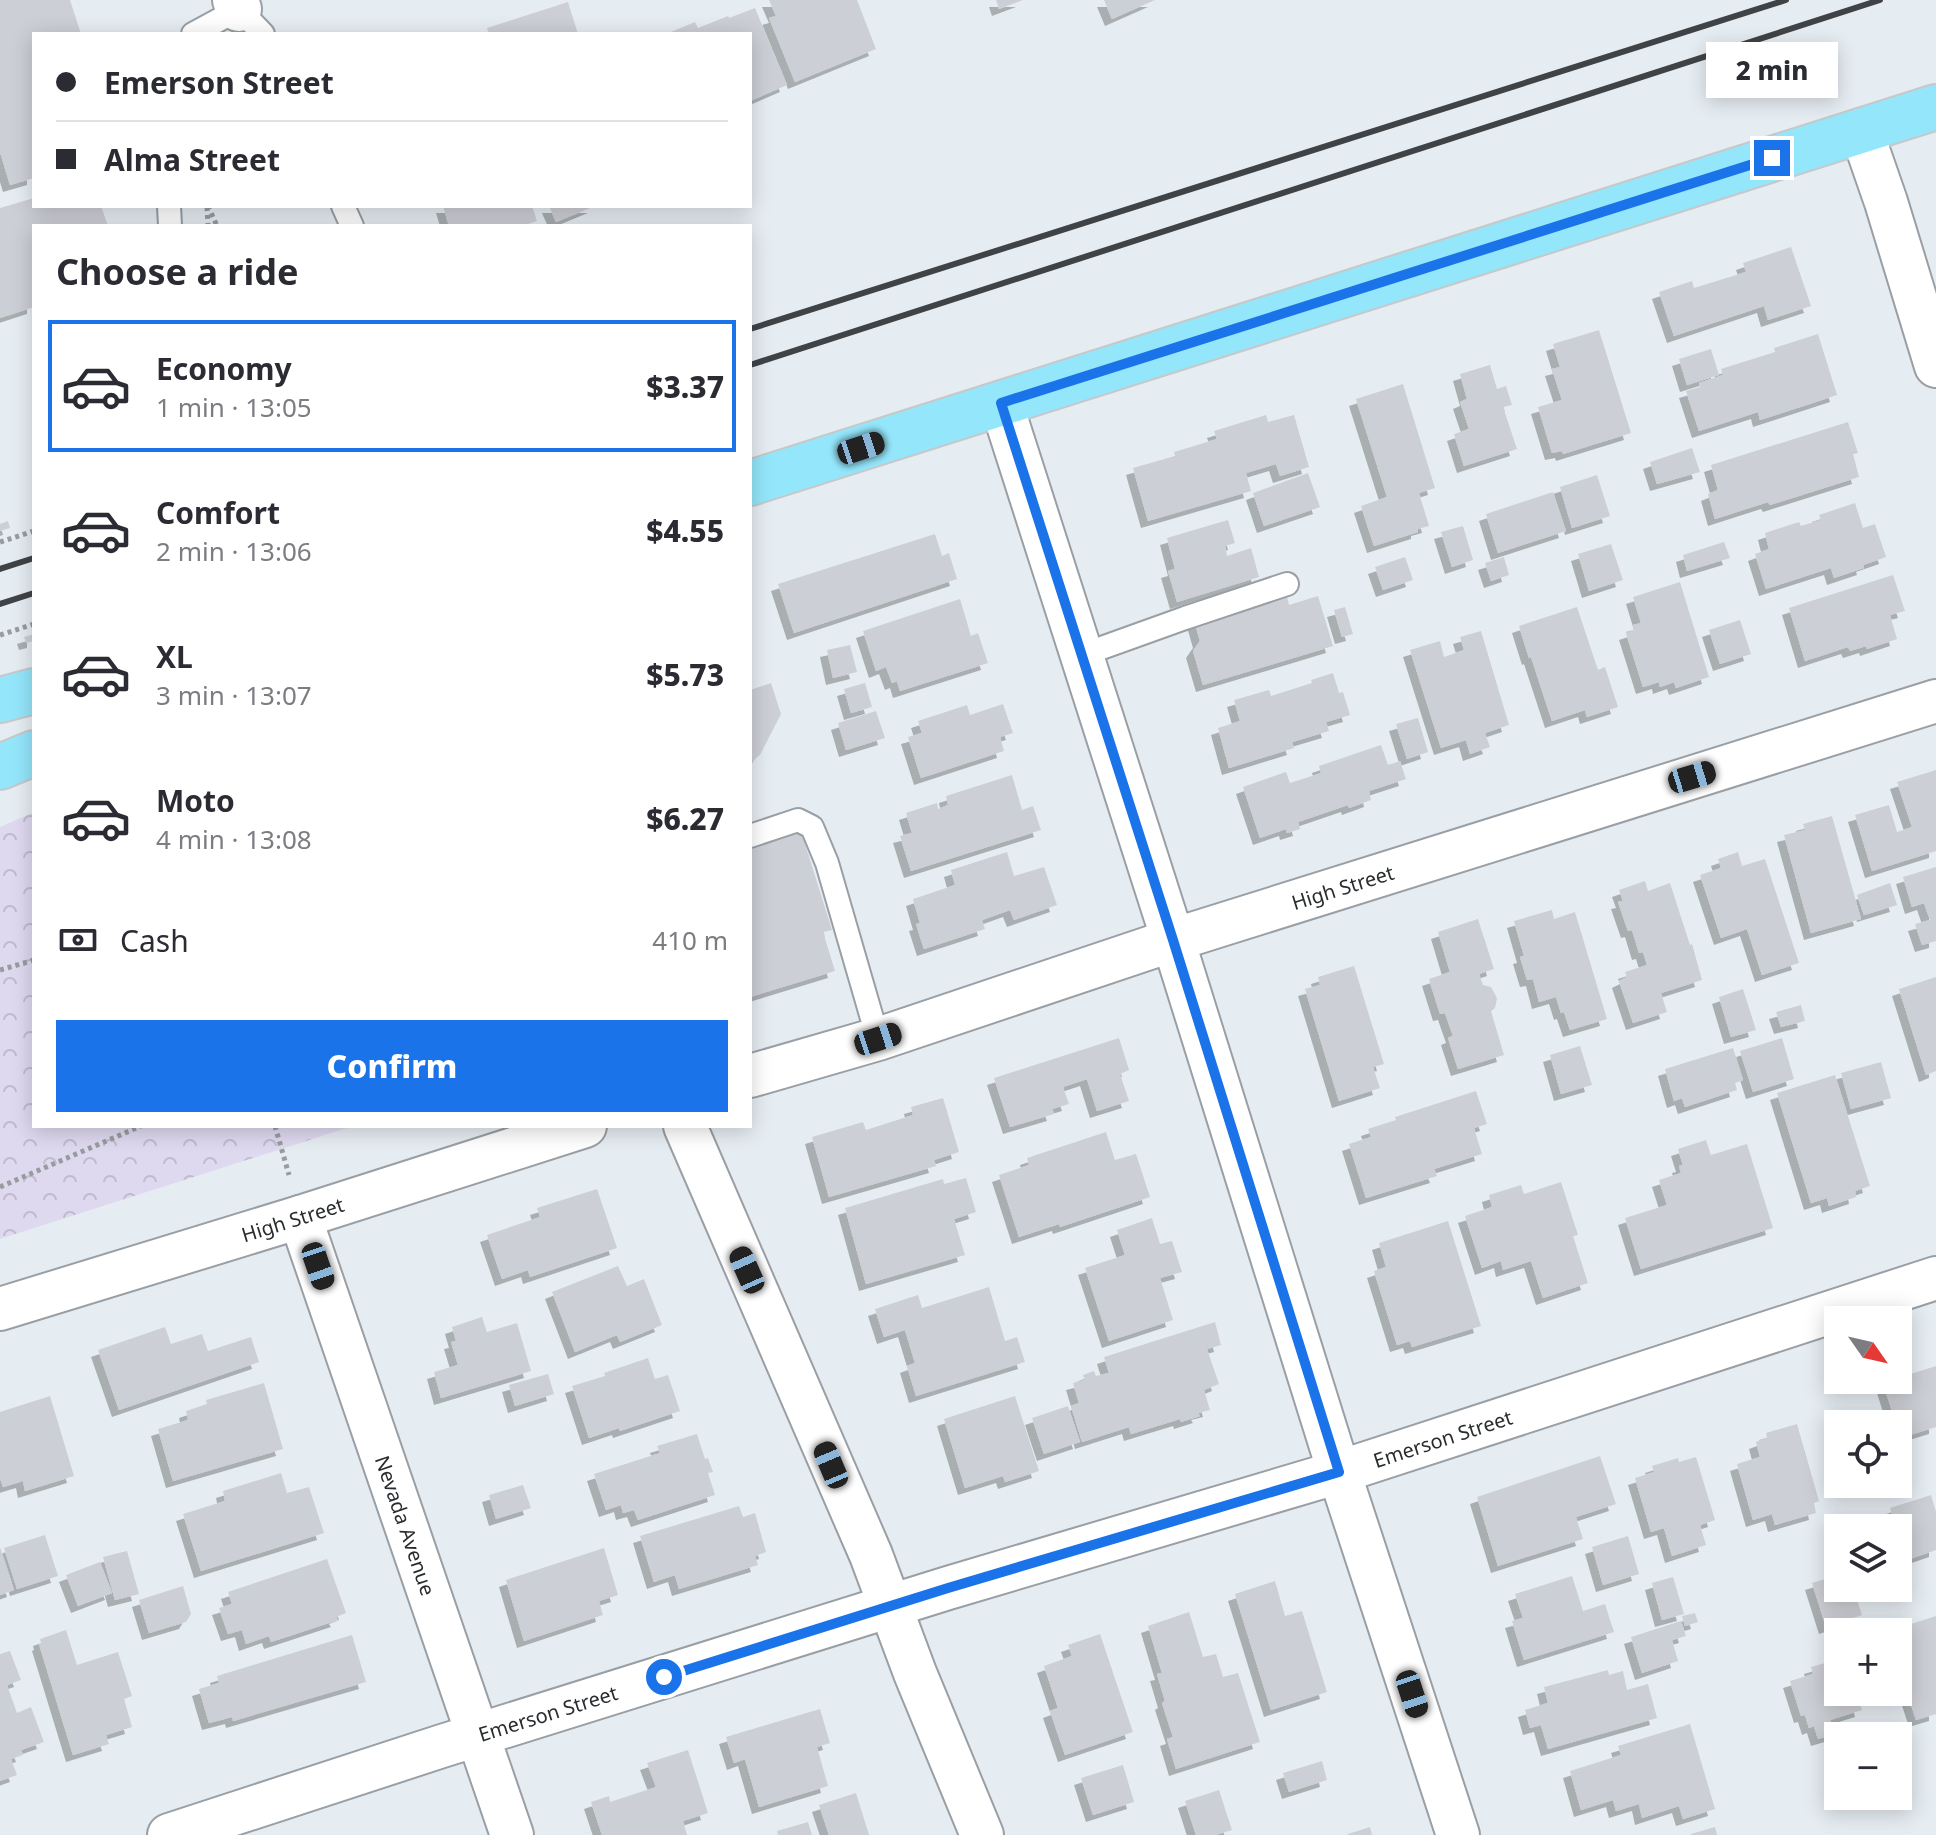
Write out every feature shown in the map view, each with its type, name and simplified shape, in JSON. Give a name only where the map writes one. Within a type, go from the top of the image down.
[{"type":"main road","points":[[752,482],[1936,107]]},
{"type":"main road","points":[[0,700],[32,692]]},
{"type":"main road","points":[[0,767],[32,754]]},
{"type":"street","points":[[1861,130],[1936,366]]},
{"type":"street","points":[[1001,403],[1339,1472],[1458,1835]]},
{"type":"street","name":"High Street","points":[[752,1075],[878,1039],[1173,940],[1936,701]]},
{"type":"street","name":"High Street","points":[[0,1309],[579,1128]]},
{"type":"street","points":[[686,1128],[871,1555],[910,1661],[982,1835]]},
{"type":"street","name":"Nevada Avenue","points":[[300,1217],[512,1835]]},
{"type":"street","name":"Emerson Street","points":[[169,1835],[948,1588],[1339,1472],[1936,1278]]},
{"type":"lane","points":[[198,32],[249,11]]},
{"type":"lane","points":[[1082,655],[1287,584]]},
{"type":"lane","points":[[752,835],[798,820],[812,827],[827,863],[878,1039]]},
{"type":"path","points":[[0,542],[32,532]]},
{"type":"path","points":[[0,635],[32,625]]},
{"type":"path","points":[[0,970],[32,961]]},
{"type":"path","points":[[0,1187],[136,1128]]},
{"type":"path","points":[[276,1128],[300,1217]]},
{"type":"green space","points":[[32,813],[32,1128],[347,1128],[0,1239],[0,827]]},
{"type":"building","points":[[0,0],[70,0],[80,32],[32,32],[32,179],[10,185],[0,152]]},
{"type":"building","points":[[769,0],[857,0],[876,49],[795,82],[769,18],[776,16]]},
{"type":"building","points":[[996,0],[1023,0],[999,9]]},
{"type":"building","points":[[1104,0],[1155,0],[1112,19]]},
{"type":"building","points":[[568,2],[577,32],[488,32],[487,28]]},
{"type":"building","points":[[755,8],[787,85],[752,100],[752,32],[671,32],[695,22],[698,28]]},
{"type":"building","points":[[32,199],[32,208],[102,208],[107,224],[32,224],[32,308],[0,318],[0,208]]},
{"type":"building","points":[[444,208],[533,208],[537,221],[528,224],[448,224]]},
{"type":"building","points":[[550,208],[590,208],[556,222]]},
{"type":"building","points":[[1791,247],[1811,306],[1768,320],[1764,306],[1674,336],[1659,292],[1692,281],[1694,288],[1746,272],[1743,263]]},
{"type":"building","points":[[1599,330],[1631,433],[1563,454],[1562,451],[1552,453],[1538,407],[1562,400],[1552,369],[1560,367],[1553,344]]},
{"type":"building","points":[[1818,334],[1837,395],[1760,420],[1758,412],[1699,431],[1686,391],[1723,375],[1721,369]]},
{"type":"building","points":[[1711,349],[1719,375],[1687,385],[1679,359]]},
{"type":"building","points":[[1490,365],[1497,389],[1506,386],[1512,405],[1503,407],[1517,449],[1464,466],[1454,434],[1469,429],[1460,402],[1467,399],[1460,374]]},
{"type":"building","points":[[1403,384],[1435,488],[1419,493],[1429,526],[1374,546],[1361,506],[1387,497],[1356,399]]},
{"type":"building","points":[[1266,415],[1268,422],[1294,415],[1309,467],[1280,476],[1276,464],[1246,473],[1251,491],[1148,521],[1133,468],[1175,456],[1174,452],[1217,439],[1214,431]]},
{"type":"building","points":[[1848,422],[1858,453],[1853,454],[1859,477],[1715,519],[1708,494],[1718,490],[1711,465]]},
{"type":"building","points":[[1692,448],[1700,472],[1657,484],[1650,462]]},
{"type":"building","points":[[1308,473],[1320,507],[1264,526],[1253,493]]},
{"type":"building","points":[[1597,475],[1610,516],[1572,528],[1560,487]]},
{"type":"building","points":[[1553,492],[1566,531],[1498,553],[1486,514]]},
{"type":"building","points":[[1855,503],[1863,528],[1875,524],[1886,557],[1834,578],[1831,568],[1766,589],[1755,554],[1769,549],[1765,533],[1799,522],[1801,526],[1821,520],[1819,515]]},
{"type":"building","points":[[1228,520],[1235,543],[1225,546],[1227,556],[1251,548],[1259,577],[1177,602],[1168,571],[1175,569],[1167,538]]},
{"type":"building","points":[[8,521],[10,528],[0,531],[0,524]]},
{"type":"building","points":[[1463,526],[1473,560],[1452,567],[1441,532]]},
{"type":"building","points":[[935,534],[942,556],[949,553],[957,579],[794,633],[778,584]]},
{"type":"building","points":[[1724,542],[1730,558],[1687,571],[1683,555]]},
{"type":"building","points":[[1611,544],[1623,580],[1589,591],[1578,554]]},
{"type":"building","points":[[1405,557],[1413,580],[1383,590],[1375,567]]},
{"type":"building","points":[[1504,557],[1509,575],[1491,581],[1485,563]]},
{"type":"building","points":[[1893,575],[1905,611],[1890,615],[1897,639],[1867,649],[1866,646],[1850,651],[1848,647],[1805,661],[1789,608]]},
{"type":"building","points":[[1680,582],[1709,677],[1676,688],[1674,682],[1660,687],[1659,682],[1643,687],[1626,633],[1635,630],[1633,625],[1641,623],[1633,597]]},
{"type":"building","points":[[1286,592],[1289,605],[1318,596],[1333,646],[1203,685],[1193,651],[1200,641],[1194,620]]},
{"type":"building","points":[[960,599],[971,636],[978,633],[988,663],[900,691],[897,681],[892,683],[886,667],[876,671],[863,631]]},
{"type":"building","points":[[1345,607],[1353,634],[1342,637],[1334,610]]},
{"type":"building","points":[[1577,607],[1598,670],[1605,667],[1618,707],[1587,717],[1585,710],[1552,721],[1519,626]]},
{"type":"building","points":[[1740,620],[1751,654],[1720,664],[1709,630]]},
{"type":"building","points":[[1481,631],[1509,725],[1485,733],[1490,747],[1470,754],[1466,740],[1441,748],[1410,650],[1440,641],[1444,657],[1464,650],[1460,637]]},
{"type":"building","points":[[32,635],[32,642],[26,643],[24,637]]},
{"type":"building","points":[[850,645],[857,672],[833,678],[827,650]]},
{"type":"building","points":[[1333,673],[1350,715],[1326,722],[1329,731],[1292,742],[1294,748],[1229,768],[1218,728],[1240,721],[1234,700],[1269,690],[1271,696]]},
{"type":"building","points":[[771,683],[781,714],[760,755],[752,761],[752,689]]},
{"type":"building","points":[[865,683],[872,707],[851,713],[844,689]]},
{"type":"building","points":[[1003,704],[1013,733],[1000,737],[1004,751],[921,778],[908,737],[922,733],[918,721],[967,705],[970,715]]},
{"type":"building","points":[[876,711],[885,738],[846,750],[838,723]]},
{"type":"building","points":[[1418,718],[1428,752],[1407,759],[1396,724]]},
{"type":"building","points":[[1381,745],[1388,765],[1400,761],[1406,779],[1369,791],[1371,800],[1298,822],[1300,829],[1287,833],[1286,829],[1260,838],[1243,787],[1286,772],[1290,783],[1321,773],[1319,766]]},
{"type":"building","points":[[1936,770],[1936,851],[1872,871],[1855,815],[1889,805],[1897,832],[1912,827],[1897,782]]},
{"type":"building","points":[[1012,775],[1022,810],[1033,806],[1041,830],[911,871],[900,836],[912,833],[906,813],[937,803],[938,809],[948,805],[946,796]]},
{"type":"building","points":[[1832,816],[1861,919],[1811,933],[1784,835],[1805,830],[1803,824]]},
{"type":"building","points":[[801,831],[832,930],[823,932],[835,971],[752,996],[752,845]]},
{"type":"building","points":[[1007,852],[1014,876],[1044,867],[1057,905],[1014,920],[1010,910],[982,920],[985,929],[924,949],[916,924],[920,923],[913,899],[955,885],[951,870]]},
{"type":"building","points":[[1738,852],[1742,866],[1765,859],[1799,963],[1762,975],[1747,929],[1721,938],[1700,875],[1721,868],[1718,859]]},
{"type":"building","points":[[1936,867],[1936,941],[1922,945],[1915,924],[1930,920],[1924,903],[1912,907],[1903,877]]},
{"type":"building","points":[[1645,881],[1648,891],[1670,883],[1702,980],[1661,993],[1667,1012],[1633,1023],[1619,981],[1627,977],[1625,972],[1647,965],[1643,952],[1639,953],[1632,930],[1628,931],[1618,902],[1623,901],[1619,890]]},
{"type":"building","points":[[1890,883],[1897,905],[1864,915],[1857,895]]},
{"type":"building","points":[[1552,910],[1554,919],[1575,912],[1607,1019],[1570,1030],[1556,997],[1539,1002],[1533,979],[1527,980],[1514,921]]},
{"type":"building","points":[[1478,919],[1494,969],[1479,974],[1483,985],[1491,987],[1497,998],[1491,1011],[1504,1055],[1458,1069],[1448,1038],[1453,1036],[1445,1013],[1440,1014],[1429,979],[1450,972],[1438,932]]},
{"type":"building","points":[[1354,966],[1384,1064],[1373,1067],[1380,1088],[1339,1101],[1305,989],[1320,985],[1318,977]]},
{"type":"building","points":[[1936,977],[1936,1071],[1926,1075],[1899,989]]},
{"type":"building","points":[[1743,989],[1756,1030],[1731,1037],[1719,997]]},
{"type":"building","points":[[1801,1005],[1805,1021],[1781,1027],[1776,1012]]},
{"type":"building","points":[[1119,1038],[1129,1070],[1120,1074],[1129,1101],[1097,1111],[1087,1079],[1063,1087],[1069,1104],[1052,1109],[1054,1114],[1010,1127],[994,1078]]},
{"type":"building","points":[[1782,1038],[1794,1079],[1753,1092],[1740,1051]]},
{"type":"building","points":[[1580,1046],[1592,1085],[1561,1094],[1550,1055]]},
{"type":"building","points":[[1733,1048],[1743,1080],[1735,1083],[1737,1090],[1685,1107],[1682,1098],[1674,1101],[1665,1069]]},
{"type":"building","points":[[1881,1062],[1891,1098],[1851,1109],[1841,1073]]},
{"type":"building","points":[[1835,1075],[1870,1186],[1855,1191],[1856,1197],[1829,1206],[1827,1198],[1811,1203],[1777,1093]]},
{"type":"building","points":[[1476,1091],[1487,1124],[1474,1128],[1482,1154],[1434,1169],[1437,1176],[1366,1198],[1349,1144],[1371,1137],[1368,1129],[1396,1120],[1395,1117]]},
{"type":"building","points":[[943,1098],[959,1152],[934,1160],[936,1166],[829,1197],[812,1137],[863,1122],[866,1130],[913,1115],[911,1107]]},
{"type":"building","points":[[1106,1132],[1115,1160],[1136,1154],[1150,1197],[1060,1227],[1059,1224],[1019,1237],[999,1175],[1029,1165],[1027,1158]]},
{"type":"building","points":[[1706,1140],[1711,1155],[1747,1144],[1773,1228],[1641,1269],[1625,1218],[1667,1205],[1659,1180],[1681,1173],[1679,1166],[1683,1165],[1678,1149]]},
{"type":"building","points":[[966,1178],[976,1212],[954,1219],[965,1255],[866,1284],[845,1208],[943,1179],[944,1184]]},
{"type":"building","points":[[1561,1182],[1578,1235],[1573,1236],[1588,1283],[1543,1298],[1531,1261],[1503,1270],[1501,1261],[1482,1268],[1465,1216],[1492,1207],[1489,1195],[1521,1185],[1524,1194]]},
{"type":"building","points":[[597,1189],[617,1248],[530,1277],[528,1270],[502,1279],[487,1235],[540,1217],[537,1208]]},
{"type":"building","points":[[1152,1218],[1160,1244],[1172,1241],[1182,1272],[1160,1278],[1173,1320],[1109,1341],[1085,1268],[1125,1255],[1117,1230]]},
{"type":"building","points":[[1448,1221],[1481,1326],[1412,1347],[1410,1341],[1397,1345],[1374,1271],[1386,1267],[1379,1243]]},
{"type":"building","points":[[618,1266],[627,1286],[644,1279],[662,1325],[620,1342],[617,1335],[575,1352],[552,1292]]},
{"type":"building","points":[[989,1287],[1005,1341],[1017,1337],[1025,1362],[916,1396],[907,1366],[915,1363],[905,1330],[884,1337],[875,1309],[918,1295],[922,1308]]},
{"type":"building","points":[[482,1317],[487,1332],[517,1323],[531,1371],[441,1398],[434,1372],[458,1365],[451,1342],[456,1341],[452,1327]]},
{"type":"building","points":[[1215,1322],[1221,1345],[1207,1349],[1219,1384],[1204,1390],[1210,1410],[1181,1422],[1180,1419],[1131,1434],[1129,1427],[1082,1442],[1071,1406],[1079,1403],[1073,1383],[1085,1380],[1083,1375],[1094,1371],[1096,1376],[1109,1373],[1104,1357]]},
{"type":"building","points":[[165,1327],[171,1344],[202,1334],[208,1351],[251,1337],[259,1362],[119,1410],[98,1350]]},
{"type":"building","points":[[648,1358],[655,1379],[668,1375],[680,1411],[589,1438],[572,1386]]},
{"type":"building","points":[[1936,1366],[1936,1427],[1912,1434],[1912,1410],[1892,1410],[1886,1394],[1912,1394],[1912,1374]]},
{"type":"building","points":[[548,1374],[554,1394],[515,1406],[509,1385]]},
{"type":"building","points":[[264,1383],[283,1449],[173,1481],[158,1429],[188,1420],[186,1411],[207,1404],[206,1400]]},
{"type":"building","points":[[50,1396],[74,1476],[25,1491],[23,1481],[3,1487],[0,1478],[0,1412]]},
{"type":"building","points":[[1015,1396],[1039,1471],[1005,1482],[1003,1476],[965,1488],[944,1419]]},
{"type":"building","points":[[1068,1406],[1080,1442],[1044,1454],[1032,1418]]},
{"type":"building","points":[[1797,1424],[1819,1501],[1814,1503],[1816,1513],[1775,1525],[1772,1514],[1753,1520],[1737,1464],[1760,1457],[1756,1442],[1767,1438],[1766,1433]]},
{"type":"building","points":[[697,1434],[713,1472],[708,1473],[715,1495],[638,1520],[634,1510],[623,1513],[621,1505],[606,1510],[594,1474],[660,1453],[657,1446]]},
{"type":"building","points":[[1600,1456],[1616,1504],[1576,1517],[1583,1539],[1498,1566],[1477,1497]]},
{"type":"building","points":[[1696,1457],[1715,1520],[1700,1525],[1706,1545],[1672,1556],[1664,1528],[1651,1532],[1635,1478],[1654,1472],[1652,1466],[1678,1458],[1679,1462]]},
{"type":"building","points":[[281,1473],[287,1493],[309,1487],[324,1533],[201,1571],[183,1514],[225,1501],[223,1491]]},
{"type":"building","points":[[523,1485],[531,1508],[496,1519],[489,1495]]},
{"type":"building","points":[[1931,1495],[1936,1512],[1936,1550],[1912,1558],[1912,1514],[1892,1514],[1890,1508]]},
{"type":"building","points":[[739,1506],[743,1517],[755,1513],[766,1552],[755,1556],[758,1565],[679,1589],[675,1575],[654,1582],[640,1536]]},
{"type":"building","points":[[45,1535],[58,1576],[17,1589],[4,1548]]},
{"type":"building","points":[[1628,1536],[1639,1574],[1603,1585],[1592,1547]]},
{"type":"building","points":[[0,1547],[14,1590],[0,1595]]},
{"type":"building","points":[[604,1548],[618,1595],[599,1601],[603,1615],[524,1641],[506,1580]]},
{"type":"building","points":[[127,1551],[139,1594],[115,1600],[103,1557]]},
{"type":"building","points":[[327,1559],[346,1613],[336,1617],[338,1620],[271,1642],[269,1636],[246,1644],[242,1630],[228,1634],[219,1608],[232,1604],[228,1592]]},
{"type":"building","points":[[100,1562],[112,1593],[78,1606],[66,1575]]},
{"type":"building","points":[[1572,1576],[1583,1611],[1605,1604],[1614,1632],[1524,1660],[1512,1621],[1523,1618],[1515,1594]]},
{"type":"building","points":[[1673,1577],[1684,1614],[1662,1620],[1652,1583]]},
{"type":"building","points":[[1824,1579],[1824,1602],[1858,1602],[1862,1615],[1824,1618],[1824,1621],[1812,1583]]},
{"type":"building","points":[[1275,1581],[1285,1616],[1302,1611],[1327,1692],[1271,1710],[1235,1594]]},
{"type":"building","points":[[183,1586],[191,1614],[186,1622],[149,1633],[139,1600]]},
{"type":"building","points":[[1189,1612],[1203,1657],[1216,1654],[1223,1677],[1238,1673],[1260,1742],[1176,1769],[1167,1739],[1173,1737],[1157,1674],[1162,1673],[1148,1626]]},
{"type":"building","points":[[1695,1613],[1698,1622],[1685,1626],[1682,1616]]},
{"type":"building","points":[[1936,1616],[1936,1714],[1916,1720],[1911,1706],[1912,1624]]},
{"type":"building","points":[[1681,1621],[1686,1636],[1672,1640],[1678,1661],[1642,1673],[1631,1637]]},
{"type":"building","points":[[66,1630],[77,1665],[118,1652],[132,1696],[124,1699],[132,1727],[106,1735],[109,1744],[73,1755],[39,1644],[40,1639]]},
{"type":"building","points":[[1100,1634],[1133,1732],[1065,1755],[1050,1711],[1058,1708],[1044,1666],[1072,1656],[1068,1645]]},
{"type":"building","points":[[352,1635],[366,1682],[233,1721],[232,1717],[209,1723],[199,1689],[219,1683],[217,1676]]},
{"type":"building","points":[[10,1651],[21,1680],[7,1685],[17,1713],[31,1707],[44,1742],[21,1750],[23,1755],[11,1759],[17,1775],[0,1781],[0,1654]]},
{"type":"building","points":[[1824,1663],[1824,1706],[1861,1706],[1862,1710],[1824,1722],[1824,1737],[1818,1739],[1814,1726],[1809,1728],[1805,1715],[1801,1716],[1790,1681],[1813,1674],[1811,1667]]},
{"type":"building","points":[[1608,1670],[1609,1675],[1623,1671],[1627,1690],[1648,1684],[1657,1718],[1548,1749],[1541,1725],[1530,1728],[1525,1710],[1548,1703],[1544,1687]]},
{"type":"building","points":[[820,1709],[830,1743],[817,1747],[828,1786],[759,1807],[745,1759],[734,1763],[726,1737]]},
{"type":"building","points":[[1690,1724],[1715,1809],[1683,1819],[1679,1806],[1642,1818],[1639,1804],[1616,1811],[1613,1800],[1581,1810],[1570,1771],[1621,1755],[1618,1746]]},
{"type":"building","points":[[688,1750],[708,1813],[683,1821],[687,1835],[602,1835],[591,1802],[609,1796],[610,1802],[656,1787],[647,1763]]},
{"type":"building","points":[[1322,1761],[1327,1780],[1289,1792],[1283,1773]]},
{"type":"building","points":[[1123,1765],[1134,1802],[1093,1815],[1081,1778]]},
{"type":"building","points":[[1219,1790],[1232,1830],[1215,1835],[1196,1835],[1185,1801]]},
{"type":"building","points":[[856,1793],[869,1835],[829,1835],[819,1805]]},
{"type":"building","points":[[808,1822],[812,1835],[778,1835],[777,1831]]},
{"type":"building","points":[[1370,1827],[1372,1835],[1348,1835],[1348,1834]]},
{"type":"building","points":[[1715,1827],[1717,1835],[1691,1835],[1691,1834]]},
{"type":"railway","points":[[752,328],[1786,0]]},
{"type":"railway","points":[[752,364],[1880,0]]},
{"type":"railway","points":[[0,569],[32,559]]},
{"type":"railway","points":[[0,604],[32,594]]},
{"type":"route","points":[[664,1677],[948,1588],[1339,1472],[1001,403],[1772,158]]}]
